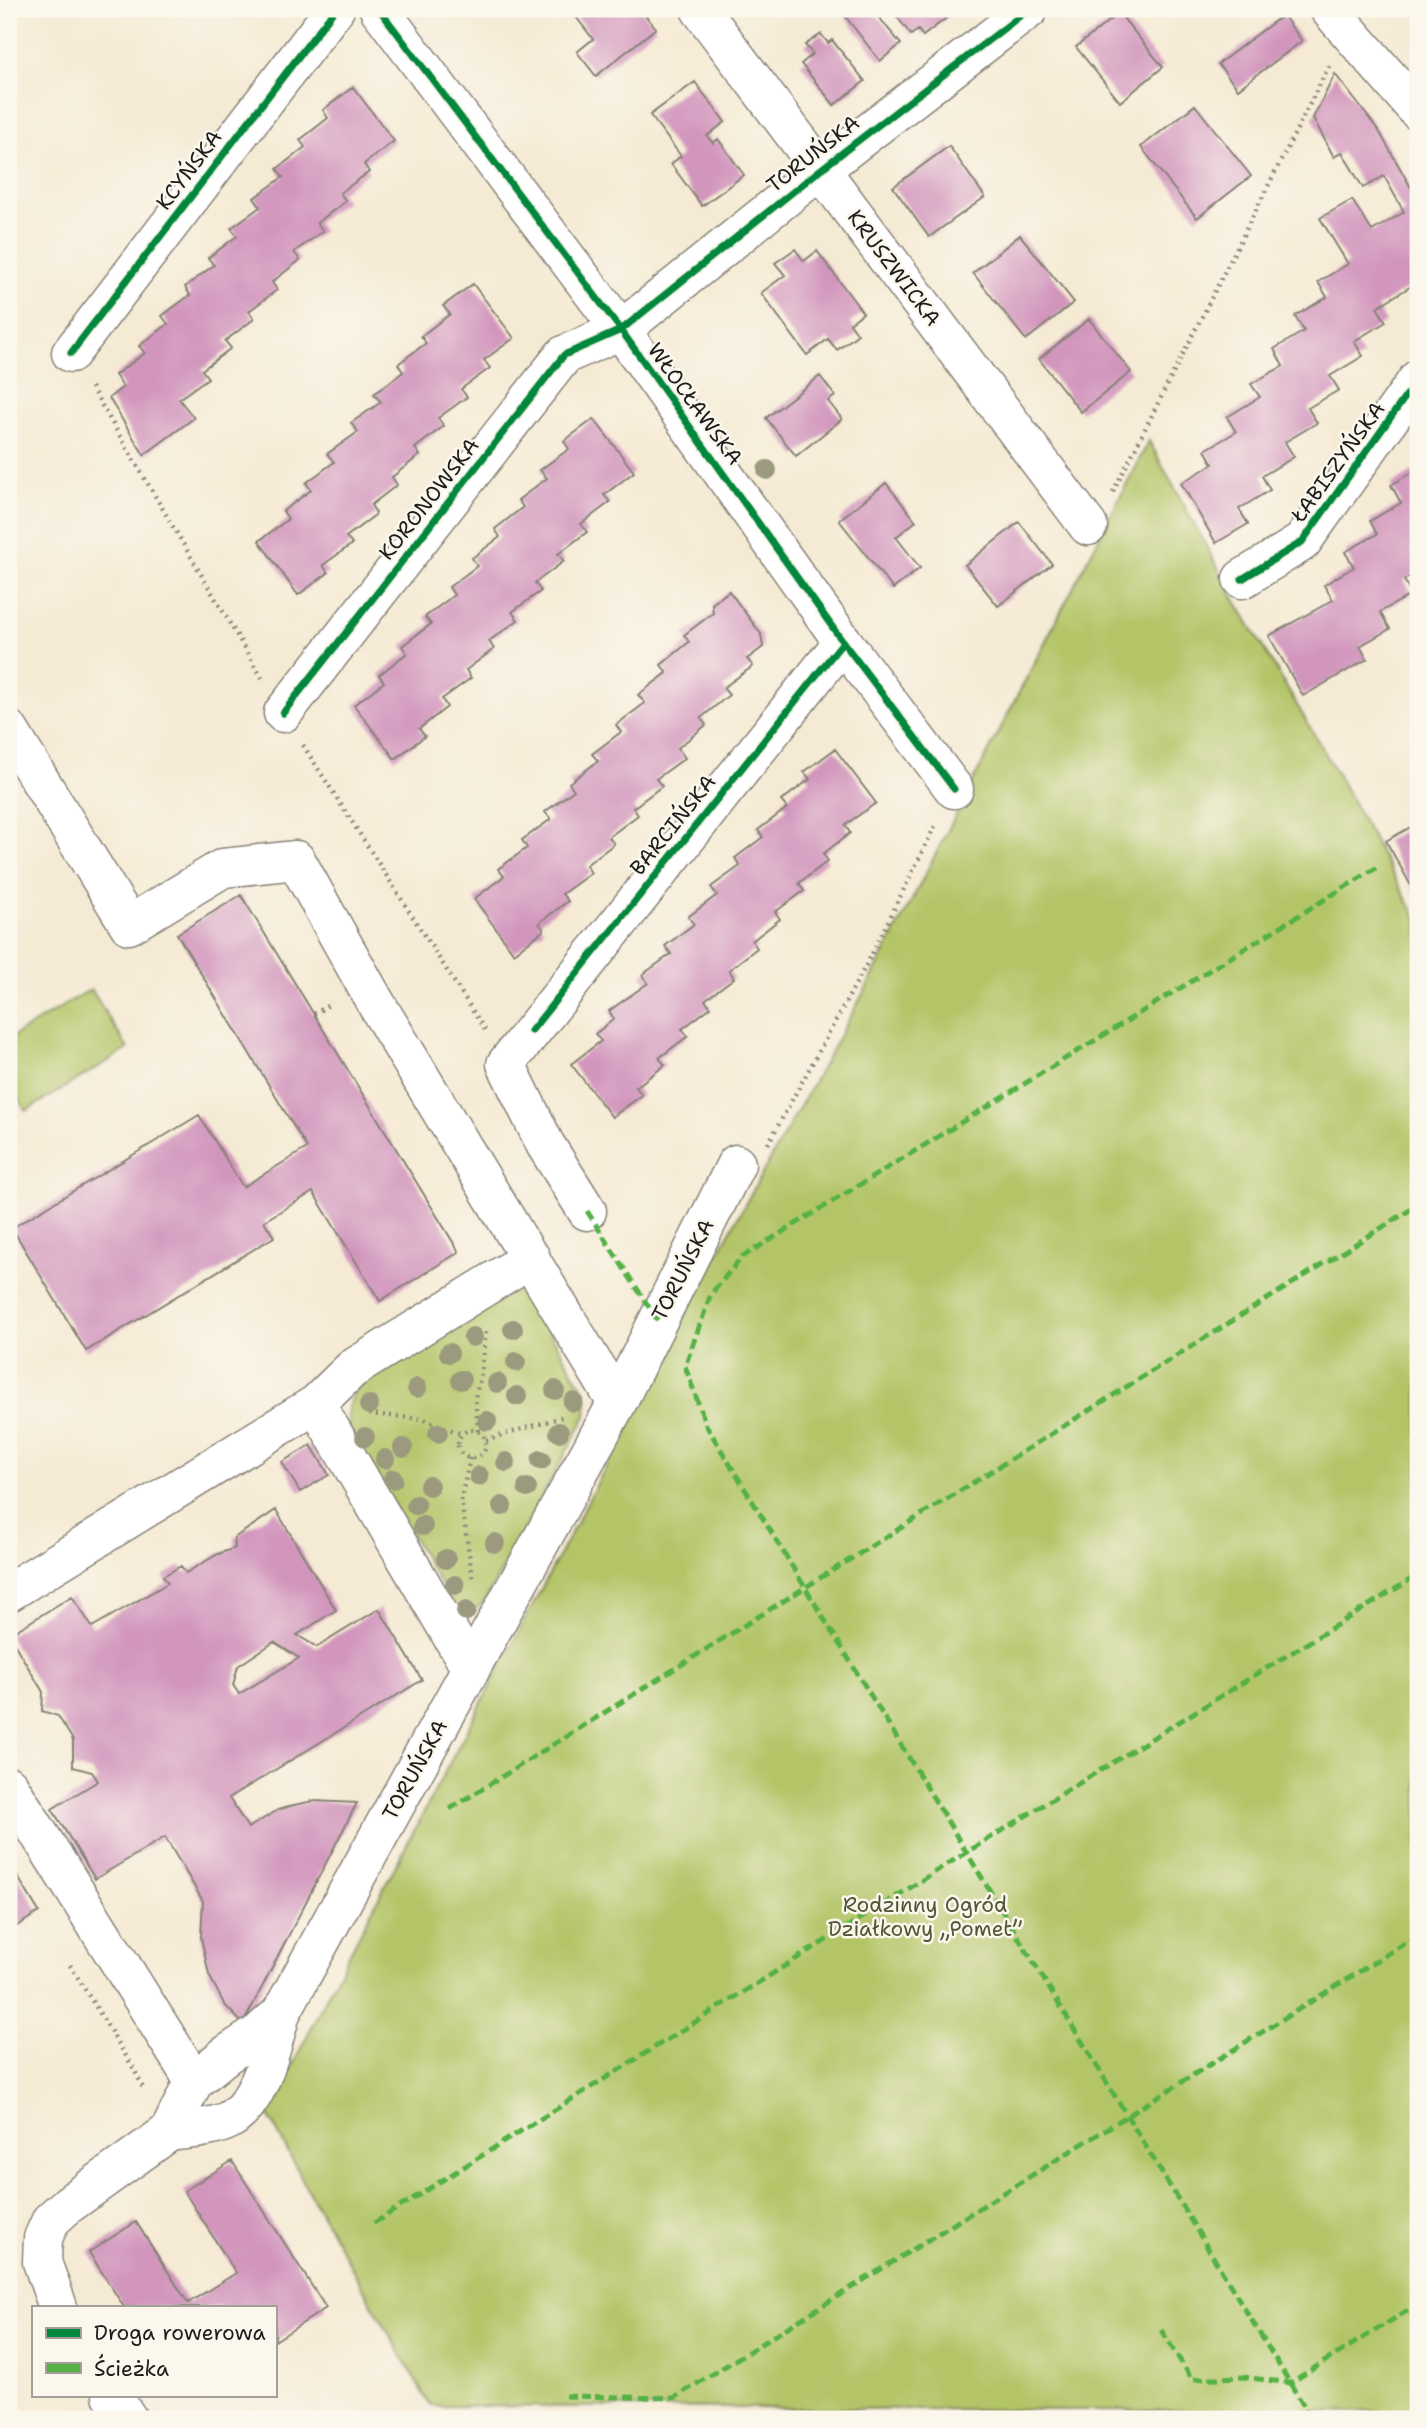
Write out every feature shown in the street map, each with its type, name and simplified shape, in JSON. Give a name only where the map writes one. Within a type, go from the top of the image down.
[{"type":"street","name":"KCYŃSKA","points":[[71,353],[335,9]]},
{"type":"street","name":"WŁOCŁAWSKA","points":[[379,9],[621,330],[843,642],[954,789]]},
{"type":"street","name":"KRUSZWICKA","points":[[700,9],[1088,526]]},
{"type":"street","name":"TORUŃSKA","points":[[621,330],[820,170],[1029,9]]},
{"type":"street","points":[[1329,9],[1418,111]]},
{"type":"street","name":"KORONOWSKA","points":[[283,713],[564,355],[621,330]]},
{"type":"street","name":"ŁABISZYŃSKA","points":[[1242,579],[1302,542],[1418,379]]},
{"type":"street","name":"BARCIŃSKA","points":[[587,1211],[545,1144],[506,1064],[843,642]]},
{"type":"street","points":[[9,730],[129,925],[223,868],[296,860],[374,1000],[617,1403]]},
{"type":"street","name":"TORUŃSKA","points":[[58,2306],[42,2262],[43,2238],[51,2220],[69,2204],[169,2133],[194,2081],[226,2054],[258,2034],[281,2013],[750,1158]]},
{"type":"street","points":[[9,1592],[316,1404],[352,1369],[531,1258]]},
{"type":"street","points":[[316,1404],[471,1669]]},
{"type":"street","points":[[9,1786],[194,2081]]},
{"type":"street","points":[[169,2133],[215,2125],[229,2120],[239,2111],[259,2081],[281,2013]]},
{"type":"street","points":[[113,2396],[128,2419]]},
{"type":"path","points":[[1088,526],[1107,505],[1329,66]]},
{"type":"path","points":[[750,1158],[870,958],[954,789]]},
{"type":"path","points":[[316,1404],[348,1412],[422,1419],[462,1434]]},
{"type":"path","points":[[486,1440],[570,1415]]},
{"type":"path","points":[[471,1429],[477,1430],[486,1440],[485,1450],[470,1458],[460,1452],[458,1446],[462,1434],[471,1429]]},
{"type":"path","points":[[470,1458],[461,1499],[473,1584]]},
{"type":"path","points":[[66,1959],[134,2069],[144,2087],[145,2096]]},
{"type":"path","points":[[10,2407],[27,2419]]},
{"type":"green space","name":"Rodzinny Ogród Działkowy „Pomet”","points":[[1149,441],[1237,603],[1332,765],[1418,920],[1418,2412],[430,2406],[268,2114],[328,1994],[729,1233],[867,987]]},
{"type":"green space","points":[[91,989],[128,1049],[26,1111],[9,1083],[9,1039]]},
{"type":"green space","points":[[522,1285],[587,1395],[586,1416],[486,1599],[463,1623],[348,1426],[348,1407],[355,1389]]},
{"type":"building","points":[[570,9],[640,9],[656,28],[596,76],[577,52],[593,39]]},
{"type":"building","points":[[854,9],[872,9],[901,44],[880,61],[845,16]]},
{"type":"building","points":[[891,9],[958,9],[923,36],[918,30],[911,35]]},
{"type":"building","points":[[1119,13],[1163,67],[1120,102],[1076,47]]},
{"type":"building","points":[[1283,15],[1302,41],[1238,89],[1218,64]]},
{"type":"building","points":[[821,34],[828,43],[832,40],[865,81],[834,105],[801,64],[813,54],[805,45]]},
{"type":"building","points":[[1335,74],[1379,131],[1418,200],[1418,282],[1377,307],[1386,322],[1354,341],[1363,356],[1330,376],[1339,390],[1308,408],[1317,423],[1285,442],[1294,457],[1262,476],[1270,490],[1239,509],[1248,524],[1216,543],[1181,483],[1213,464],[1205,450],[1236,432],[1227,417],[1260,397],[1251,384],[1283,366],[1274,349],[1304,331],[1295,316],[1327,297],[1318,282],[1348,264],[1320,218],[1352,200],[1372,231],[1404,212],[1384,176],[1363,188],[1342,152],[1334,157],[1313,118]]},
{"type":"building","points":[[695,82],[725,122],[707,136],[713,143],[718,139],[744,175],[702,206],[671,164],[681,156],[650,115]]},
{"type":"building","points":[[353,87],[394,141],[364,164],[369,172],[340,193],[346,201],[317,223],[323,231],[294,252],[300,260],[272,282],[277,290],[249,311],[254,319],[225,341],[231,348],[202,370],[208,378],[179,399],[194,418],[144,455],[109,398],[123,387],[115,375],[145,353],[139,346],[168,324],[162,316],[190,295],[185,287],[214,265],[208,258],[237,236],[231,228],[260,207],[254,198],[283,177],[277,169],[305,147],[300,140],[328,118],[323,110]]},
{"type":"building","points":[[1195,105],[1251,176],[1197,218],[1141,147]]},
{"type":"building","points":[[949,146],[985,197],[929,237],[893,187]]},
{"type":"building","points":[[1020,235],[1074,302],[1026,340],[973,273]]},
{"type":"building","points":[[795,249],[804,261],[817,251],[863,313],[850,323],[858,334],[837,350],[828,339],[807,355],[761,293],[785,275],[775,263]]},
{"type":"building","points":[[473,284],[514,338],[484,360],[490,368],[461,389],[467,397],[438,418],[444,426],[415,448],[420,455],[392,477],[397,485],[371,505],[375,515],[346,537],[352,544],[323,565],[328,573],[298,595],[259,541],[288,519],[283,511],[311,490],[306,483],[334,462],[327,454],[358,432],[351,423],[381,402],[374,394],[403,372],[398,364],[426,343],[421,336],[450,314],[443,306]]},
{"type":"building","points":[[1089,319],[1131,372],[1081,412],[1039,359]]},
{"type":"building","points":[[820,376],[835,396],[828,401],[842,419],[796,456],[766,418]]},
{"type":"building","points":[[594,419],[634,472],[604,495],[610,502],[581,524],[587,532],[558,554],[564,561],[535,583],[541,591],[512,612],[518,620],[489,641],[494,649],[466,670],[471,678],[442,699],[447,707],[419,729],[425,736],[395,759],[354,705],[384,682],[379,675],[407,653],[402,646],[431,624],[425,617],[454,595],[449,587],[477,566],[472,558],[500,537],[495,529],[523,507],[518,500],[547,478],[540,470],[569,449],[564,441]]},
{"type":"building","points":[[1418,469],[1418,572],[1404,580],[1412,594],[1380,612],[1390,629],[1360,646],[1367,659],[1303,696],[1269,636],[1333,600],[1324,585],[1354,567],[1345,552],[1377,534],[1370,521],[1401,503],[1391,485]]},
{"type":"building","points":[[886,483],[916,521],[896,537],[920,568],[893,589],[839,520]]},
{"type":"building","points":[[1019,522],[1052,564],[998,606],[965,565]]},
{"type":"building","points":[[729,591],[761,634],[763,647],[747,659],[753,666],[723,688],[729,695],[701,718],[706,725],[678,748],[685,758],[656,779],[662,786],[633,808],[638,815],[609,837],[614,844],[586,865],[591,873],[562,894],[568,901],[539,923],[544,930],[514,953],[474,899],[504,876],[498,869],[527,848],[522,840],[551,819],[545,812],[574,790],[569,783],[598,761],[592,754],[621,732],[616,725],[645,703],[638,695],[667,673],[661,665],[689,642],[684,635],[713,613],[712,604]]},
{"type":"building","points":[[835,749],[876,803],[845,825],[850,833],[823,854],[828,861],[799,883],[804,891],[775,912],[780,919],[752,941],[757,948],[729,970],[734,978],[705,1000],[711,1007],[682,1029],[688,1036],[659,1058],[665,1065],[636,1087],[642,1095],[612,1117],[571,1064],[601,1041],[595,1034],[614,1019],[609,1011],[648,983],[642,975],[671,954],[665,946],[694,924],[688,917],[717,895],[711,887],[740,866],[735,858],[763,837],[758,830],[787,808],[781,801],[810,779],[804,772]]},
{"type":"building","points":[[1418,823],[1418,898],[1386,841]]},
{"type":"building","points":[[241,895],[459,1252],[380,1301],[313,1192],[264,1221],[274,1237],[86,1351],[12,1228],[199,1115],[243,1187],[307,1148],[177,934]]},
{"type":"building","points":[[311,1445],[329,1475],[300,1492],[282,1462]]},
{"type":"building","points":[[276,1510],[336,1610],[297,1635],[317,1647],[379,1609],[422,1680],[229,1798],[248,1828],[278,1810],[294,1805],[313,1801],[357,1803],[243,2024],[224,2004],[209,1975],[201,1937],[203,1901],[165,1837],[95,1879],[52,1809],[98,1781],[92,1772],[73,1767],[73,1740],[58,1716],[42,1711],[43,1692],[9,1635],[72,1596],[92,1627],[168,1583],[163,1576],[181,1566],[186,1573],[218,1554],[235,1548],[234,1538]],"holes":[[[274,1642],[299,1658],[239,1694],[233,1685],[238,1666]]]},
{"type":"building","points":[[9,1862],[39,1912],[9,1931]]},
{"type":"building","points":[[232,2161],[326,2308],[276,2340],[276,2306],[123,2306],[89,2252],[136,2222],[188,2303],[236,2273],[184,2191]]},
{"type":"marked path","points":[[1307,2419],[1307,2411],[706,1425],[685,1366],[711,1294],[742,1257],[1376,868]]},
{"type":"marked path","points":[[450,1809],[1418,1205]]},
{"type":"marked path","points":[[587,1211],[658,1321]]},
{"type":"marked path","points":[[374,2223],[967,1852],[1418,1575]]},
{"type":"marked path","points":[[565,2396],[674,2398],[1418,1935]]},
{"type":"marked path","points":[[1161,2330],[1192,2379],[1243,2377],[1290,2383],[1418,2304]]},
{"type":"cycle path","points":[[71,353],[335,9]]},
{"type":"cycle path","points":[[379,9],[621,330],[843,642],[954,789]]},
{"type":"cycle path","points":[[283,713],[564,355],[621,330],[820,170],[1029,9]]},
{"type":"cycle path","points":[[1242,579],[1302,542],[1418,379]]},
{"type":"cycle path","points":[[531,1031],[843,642]]}]
